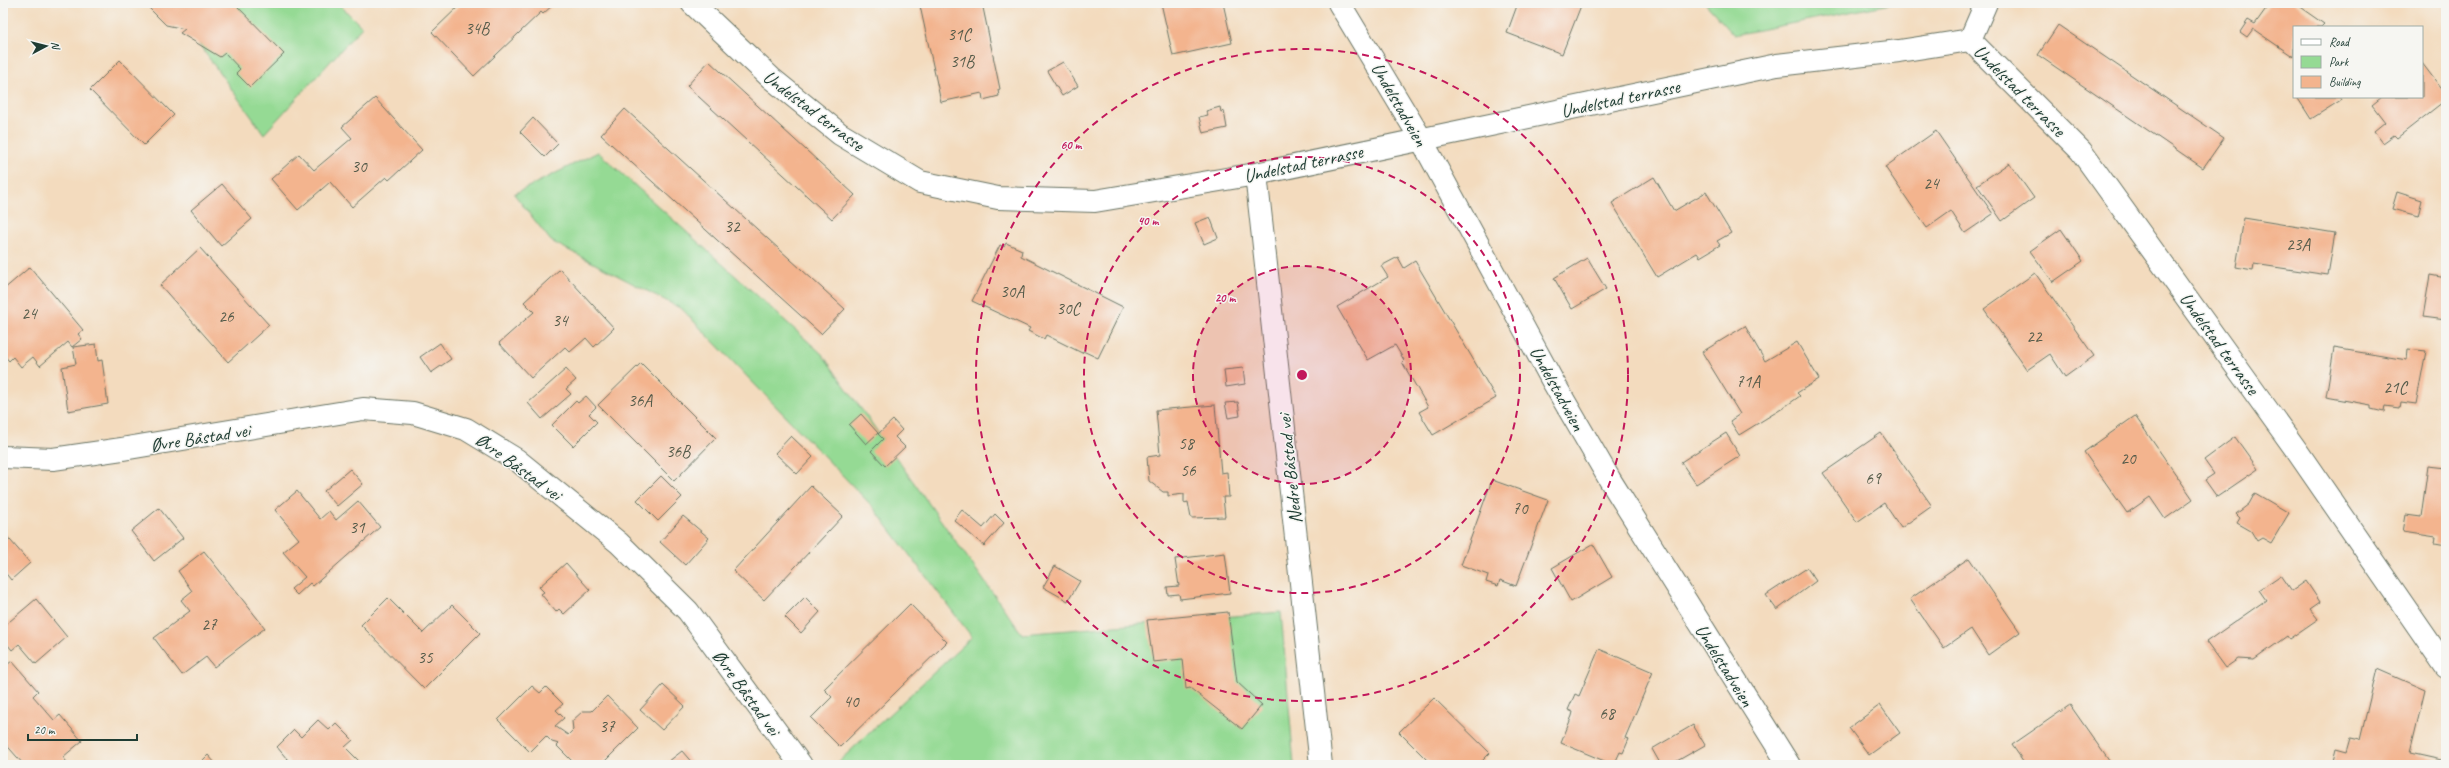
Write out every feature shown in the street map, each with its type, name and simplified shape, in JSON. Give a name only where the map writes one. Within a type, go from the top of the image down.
[{"type":"street","name":"Undelstad terrasse","points":[[692,3],[771,78],[840,134],[920,182],[998,198],[1095,201],[1256,174],[1777,65],[1899,51],[1970,40]]},
{"type":"street","name":"Undelstadveien","points":[[1339,3],[1421,139],[1552,380],[1610,480],[1789,765]]},
{"type":"street","name":"Undelstad terrasse","points":[[1970,40],[1986,3]]},
{"type":"street","name":"Undelstad terrasse","points":[[1970,40],[2081,151],[2297,451],[2446,667]]},
{"type":"street","name":"Nedre Båstad vei","points":[[1256,174],[1321,765]]},
{"type":"street","name":"Øvre Båstad vei","points":[[3,457],[61,458],[363,410],[413,413],[466,428],[517,460],[620,543],[688,611],[801,765]]},
{"type":"green space","points":[[169,3],[338,3],[362,27],[264,134]]},
{"type":"green space","points":[[1705,3],[1895,3],[1734,35]]},
{"type":"green space","points":[[598,152],[822,354],[1022,634],[1281,612],[1294,765],[835,765],[972,637],[873,507],[682,309],[551,241],[514,194]]},
{"type":"building","points":[[154,3],[234,3],[284,54],[250,87],[236,73],[240,69],[225,53],[220,57],[180,33],[185,29],[166,25],[149,8]]},
{"type":"building","points":[[462,3],[555,3],[543,14],[541,12],[474,76],[432,32]]},
{"type":"building","points":[[933,3],[982,3],[1000,89],[998,90],[999,96],[983,100],[982,93],[941,102],[920,6]]},
{"type":"building","points":[[1161,3],[1223,3],[1232,43],[1173,56]]},
{"type":"building","points":[[1518,3],[1582,3],[1562,54],[1507,33]]},
{"type":"building","points":[[2270,3],[2294,3],[2324,24],[2322,26],[2293,26],[2293,56],[2253,29],[2247,37],[2240,32],[2248,20],[2255,24]]},
{"type":"building","points":[[2058,25],[2224,138],[2203,168],[2038,55]]},
{"type":"building","points":[[120,60],[174,115],[144,145],[90,90]]},
{"type":"building","points":[[709,61],[855,195],[832,219],[687,86]]},
{"type":"building","points":[[1063,62],[1078,86],[1062,96],[1047,71]]},
{"type":"building","points":[[2423,64],[2444,92],[2443,102],[2397,138],[2394,135],[2383,143],[2374,131],[2385,122],[2372,105],[2381,98],[2423,98]]},
{"type":"building","points":[[375,98],[422,150],[389,180],[386,177],[352,207],[330,182],[298,210],[271,179],[299,154],[314,170],[352,138],[342,127]]},
{"type":"building","points":[[2298,98],[2340,98],[2341,100],[2311,119]]},
{"type":"building","points":[[1220,107],[1221,112],[1224,111],[1227,128],[1203,133],[1199,117],[1208,115],[1206,111]]},
{"type":"building","points":[[625,109],[845,309],[821,334],[601,135]]},
{"type":"building","points":[[533,118],[558,144],[545,157],[520,132]]},
{"type":"building","points":[[1936,131],[1993,214],[1965,233],[1951,211],[1927,228],[1885,167]]},
{"type":"building","points":[[2009,163],[2034,198],[2002,221],[1977,185]]},
{"type":"building","points":[[1654,177],[1674,211],[1706,192],[1731,233],[1717,241],[1720,245],[1700,257],[1697,253],[1657,277],[1612,203]]},
{"type":"building","points":[[222,184],[252,219],[221,246],[191,210]]},
{"type":"building","points":[[2397,192],[2422,200],[2418,216],[2392,209]]},
{"type":"building","points":[[1210,217],[1218,238],[1204,244],[1195,223]]},
{"type":"building","points":[[2244,218],[2335,233],[2328,275],[2254,264],[2253,270],[2236,267]]},
{"type":"building","points":[[2061,229],[2083,261],[2053,282],[2030,251]]},
{"type":"building","points":[[1006,243],[1022,250],[1021,256],[1123,307],[1098,358],[1083,351],[1082,353],[1046,335],[1044,339],[1028,331],[1030,328],[972,301],[1000,245],[1004,247]]},
{"type":"building","points":[[200,248],[269,325],[228,362],[160,285]]},
{"type":"building","points":[[1398,257],[1404,268],[1415,261],[1496,398],[1433,435],[1419,412],[1428,407],[1402,362],[1404,360],[1395,345],[1368,360],[1337,307],[1388,277],[1381,266]]},
{"type":"building","points":[[1587,258],[1606,289],[1572,309],[1554,278]]},
{"type":"building","points":[[30,267],[83,330],[78,334],[82,339],[72,347],[68,342],[40,366],[33,357],[21,367],[13,357],[9,361],[3,354],[3,304],[6,301],[3,297],[3,290]]},
{"type":"building","points":[[560,269],[614,328],[594,347],[586,338],[570,352],[565,347],[531,378],[499,343],[534,312],[524,302]]},
{"type":"building","points":[[2035,273],[2094,356],[2065,377],[2050,354],[2027,370],[1984,309]]},
{"type":"building","points":[[2430,275],[2446,278],[2446,320],[2423,317]]},
{"type":"building","points":[[1745,326],[1765,361],[1797,342],[1819,379],[1797,393],[1800,396],[1783,408],[1739,435],[1730,421],[1740,414],[1702,352]]},
{"type":"building","points":[[440,343],[451,359],[431,373],[420,357]]},
{"type":"building","points":[[96,344],[98,361],[102,360],[108,404],[68,411],[62,367],[76,364],[73,347]]},
{"type":"building","points":[[2334,348],[2407,360],[2408,349],[2426,351],[2416,404],[2401,402],[2400,408],[2385,406],[2384,412],[2371,409],[2371,405],[2326,397]]},
{"type":"building","points":[[641,363],[716,438],[674,481],[598,405]]},
{"type":"building","points":[[1243,368],[1245,384],[1226,387],[1224,370]]},
{"type":"building","points":[[566,369],[576,380],[566,389],[571,394],[542,419],[528,403]]},
{"type":"building","points":[[586,396],[596,407],[589,414],[597,422],[573,446],[552,425],[576,401],[578,403]]},
{"type":"building","points":[[1238,402],[1240,416],[1228,418],[1225,403]]},
{"type":"building","points":[[1215,405],[1221,473],[1227,472],[1229,497],[1223,497],[1225,517],[1191,518],[1188,502],[1184,503],[1184,494],[1168,496],[1168,492],[1163,492],[1149,481],[1147,457],[1160,455],[1156,410]]},
{"type":"building","points":[[861,414],[878,433],[866,444],[849,425]]},
{"type":"building","points":[[2135,416],[2193,499],[2165,519],[2150,497],[2127,513],[2084,452]]},
{"type":"building","points":[[893,420],[902,430],[895,437],[905,447],[885,466],[871,451],[883,439],[878,434]]},
{"type":"building","points":[[1726,433],[1740,456],[1696,484],[1681,462]]},
{"type":"building","points":[[1881,433],[1932,506],[1901,528],[1884,503],[1857,522],[1823,473]]},
{"type":"building","points":[[791,436],[813,457],[797,474],[775,453]]},
{"type":"building","points":[[2235,437],[2258,469],[2217,497],[2205,480],[2214,474],[2204,460]]},
{"type":"building","points":[[2428,466],[2446,468],[2446,545],[2435,543],[2436,537],[2403,532],[2406,515],[2421,517]]},
{"type":"building","points":[[350,469],[363,484],[337,506],[324,491]]},
{"type":"building","points":[[661,476],[682,497],[658,521],[637,500]]},
{"type":"building","points":[[1492,480],[1548,500],[1516,586],[1500,580],[1498,586],[1486,582],[1488,575],[1461,565]]},
{"type":"building","points":[[811,486],[843,516],[764,600],[733,571]]},
{"type":"building","points":[[297,491],[320,519],[329,511],[336,520],[358,501],[380,527],[313,586],[310,583],[297,595],[291,589],[305,577],[283,552],[299,539],[275,510]]},
{"type":"building","points":[[2255,493],[2289,513],[2271,543],[2262,538],[2257,541],[2251,531],[2237,523],[2240,518],[2236,514],[2249,504]]},
{"type":"building","points":[[159,508],[183,538],[154,561],[131,531]]},
{"type":"building","points":[[962,510],[983,528],[995,514],[1004,523],[984,546],[954,520]]},
{"type":"building","points":[[683,516],[709,538],[685,565],[660,542]]},
{"type":"building","points":[[4,533],[30,563],[11,580],[3,570]]},
{"type":"building","points":[[1593,544],[1612,577],[1571,602],[1552,568]]},
{"type":"building","points":[[204,551],[265,628],[214,667],[206,657],[182,675],[154,638],[190,611],[181,600],[192,591],[178,571]]},
{"type":"building","points":[[1225,553],[1230,593],[1180,599],[1179,594],[1168,595],[1167,587],[1179,586],[1175,559]]},
{"type":"building","points":[[1969,558],[2020,632],[1988,655],[1971,629],[1944,648],[1910,599]]},
{"type":"building","points":[[566,563],[590,590],[564,614],[559,609],[556,612],[541,594],[544,592],[539,587]]},
{"type":"building","points":[[1055,566],[1080,581],[1068,601],[1043,587]]},
{"type":"building","points":[[1807,568],[1816,581],[1777,610],[1766,595]]},
{"type":"building","points":[[2281,575],[2292,591],[2306,581],[2320,602],[2310,609],[2318,619],[2289,639],[2287,636],[2254,660],[2238,659],[2225,668],[2206,642],[2266,600],[2259,590]]},
{"type":"building","points":[[805,597],[820,612],[801,633],[785,617]]},
{"type":"building","points":[[388,598],[423,633],[452,605],[480,633],[424,689],[361,625]]},
{"type":"building","points":[[36,599],[67,637],[36,664],[19,644],[12,650],[3,639],[3,627]]},
{"type":"building","points":[[910,604],[947,642],[840,747],[811,718],[832,697],[824,689]]},
{"type":"building","points":[[1228,612],[1237,682],[1262,705],[1242,729],[1190,688],[1186,689],[1183,659],[1153,662],[1147,620]]},
{"type":"building","points":[[1599,649],[1653,672],[1625,738],[1629,739],[1623,753],[1620,752],[1614,765],[1561,743],[1573,712],[1568,710],[1575,694],[1579,696]]},
{"type":"building","points":[[12,661],[38,691],[33,696],[54,720],[60,715],[82,741],[63,757],[69,765],[24,765],[3,741],[3,668]]},
{"type":"building","points":[[2377,669],[2425,690],[2410,753],[2446,761],[2446,765],[2332,765],[2336,749],[2347,752],[2351,738],[2360,740]]},
{"type":"building","points":[[663,685],[685,706],[662,730],[640,710]]},
{"type":"building","points":[[532,686],[540,693],[546,687],[563,704],[556,710],[564,718],[555,726],[568,735],[573,730],[572,721],[583,711],[592,711],[607,696],[638,728],[601,765],[576,765],[557,746],[559,744],[552,742],[546,736],[530,752],[498,720]]},
{"type":"building","points":[[1434,698],[1490,753],[1478,765],[1432,765],[1399,732]]},
{"type":"building","points":[[1880,705],[1900,733],[1869,755],[1849,728]]},
{"type":"building","points":[[2070,705],[2112,765],[2026,765],[2012,745]]},
{"type":"building","points":[[318,720],[329,730],[336,723],[353,740],[345,747],[363,765],[292,765],[277,747],[294,730],[301,737]]},
{"type":"building","points":[[1693,725],[1705,745],[1670,765],[1661,765],[1652,749]]},
{"type":"building","points":[[682,751],[694,765],[664,765]]},
{"type":"building","points":[[208,755],[217,765],[198,765]]}]
